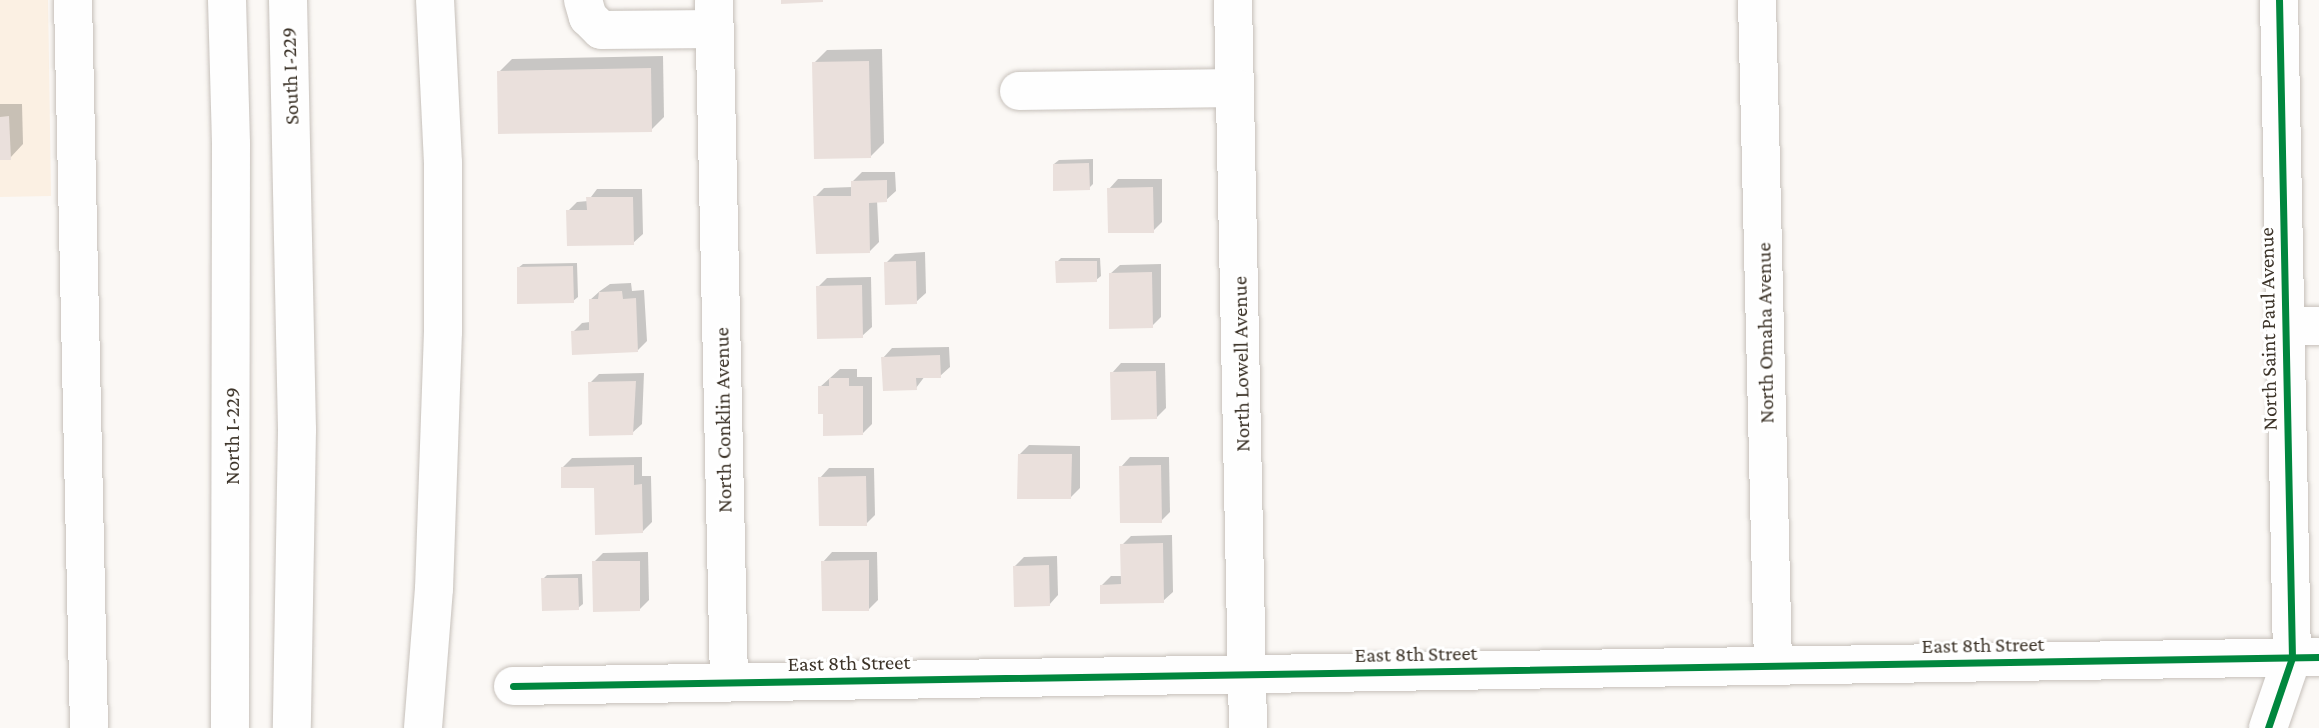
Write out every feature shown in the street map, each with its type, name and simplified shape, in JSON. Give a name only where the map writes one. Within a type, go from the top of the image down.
[{"type":"main road","points":[[74,0],[89,728]]},
{"type":"main road","name":"North I-229","points":[[228,0],[231,144],[230,728]]},
{"type":"main road","name":"South I-229","points":[[288,0],[297,430],[292,728]]},
{"type":"main road","points":[[423,728],[434,589],[443,331],[443,163],[435,0]]},
{"type":"main road","points":[[583,0],[588,17],[601,30],[714,14]]},
{"type":"main road","name":"North Lowell Avenue","points":[[1233,0],[1248,728]]},
{"type":"main road","name":"North Omaha Avenue","points":[[1757,0],[1773,666]]},
{"type":"main road","name":"North Saint Paul Avenue","points":[[2269,728],[2306,657],[2302,326],[2279,0]]},
{"type":"main road","name":"North Conklin Avenue","points":[[714,14],[729,682]]},
{"type":"main road","points":[[1019,91],[1235,88]]},
{"type":"main road","name":"East 8th Street","points":[[513,686],[2306,657]]},
{"type":"shaded area","points":[[0,0],[48,0],[51,196],[0,197]]},
{"type":"building","points":[[781,0],[823,0],[823,2],[781,4]]},
{"type":"building","points":[[869,61],[871,158],[814,159],[812,62]]},
{"type":"building","points":[[651,68],[652,132],[498,134],[497,71]]},
{"type":"building","points":[[9,116],[11,160],[0,160],[0,117]]},
{"type":"building","points":[[1089,163],[1090,190],[1053,191],[1053,164]]},
{"type":"building","points":[[887,180],[887,202],[869,203],[870,253],[816,254],[813,196],[851,196],[851,181]]},
{"type":"building","points":[[1153,187],[1154,233],[1108,233],[1107,188]]},
{"type":"building","points":[[586,197],[633,197],[634,245],[567,246],[566,210],[587,210]]},
{"type":"building","points":[[916,261],[917,304],[885,305],[884,262]]},
{"type":"building","points":[[1055,261],[1097,261],[1097,282],[1056,283]]},
{"type":"building","points":[[573,266],[574,303],[517,304],[517,267]]},
{"type":"building","points":[[1152,272],[1153,328],[1109,329],[1109,273]]},
{"type":"building","points":[[862,285],[863,338],[817,339],[816,286]]},
{"type":"building","points":[[622,291],[623,299],[636,298],[638,352],[572,355],[571,331],[589,330],[589,299],[598,299],[599,292]]},
{"type":"building","points":[[940,355],[941,378],[916,378],[917,390],[883,391],[881,357]]},
{"type":"building","points":[[1156,371],[1157,419],[1111,420],[1110,372]]},
{"type":"building","points":[[829,378],[849,378],[849,386],[863,386],[863,435],[823,436],[823,414],[818,414],[818,386],[829,386]]},
{"type":"building","points":[[636,381],[633,435],[589,436],[588,382]]},
{"type":"building","points":[[1018,454],[1072,454],[1071,499],[1017,499]]},
{"type":"building","points":[[634,465],[634,485],[642,484],[643,533],[595,535],[594,488],[561,488],[561,467]]},
{"type":"building","points":[[1161,465],[1162,523],[1120,523],[1119,466]]},
{"type":"building","points":[[866,476],[867,526],[819,526],[818,477]]},
{"type":"building","points":[[1163,543],[1164,603],[1100,604],[1100,585],[1121,584],[1120,544]]},
{"type":"building","points":[[869,560],[869,611],[822,611],[821,561]]},
{"type":"building","points":[[592,561],[640,561],[640,611],[593,612]]},
{"type":"building","points":[[1049,565],[1050,606],[1014,607],[1013,566]]},
{"type":"building","points":[[541,578],[578,578],[579,610],[542,611]]},
{"type":"cycle path","points":[[2268,728],[2292,658],[2279,0]]},
{"type":"cycle path","points":[[513,686],[2319,657]]}]
